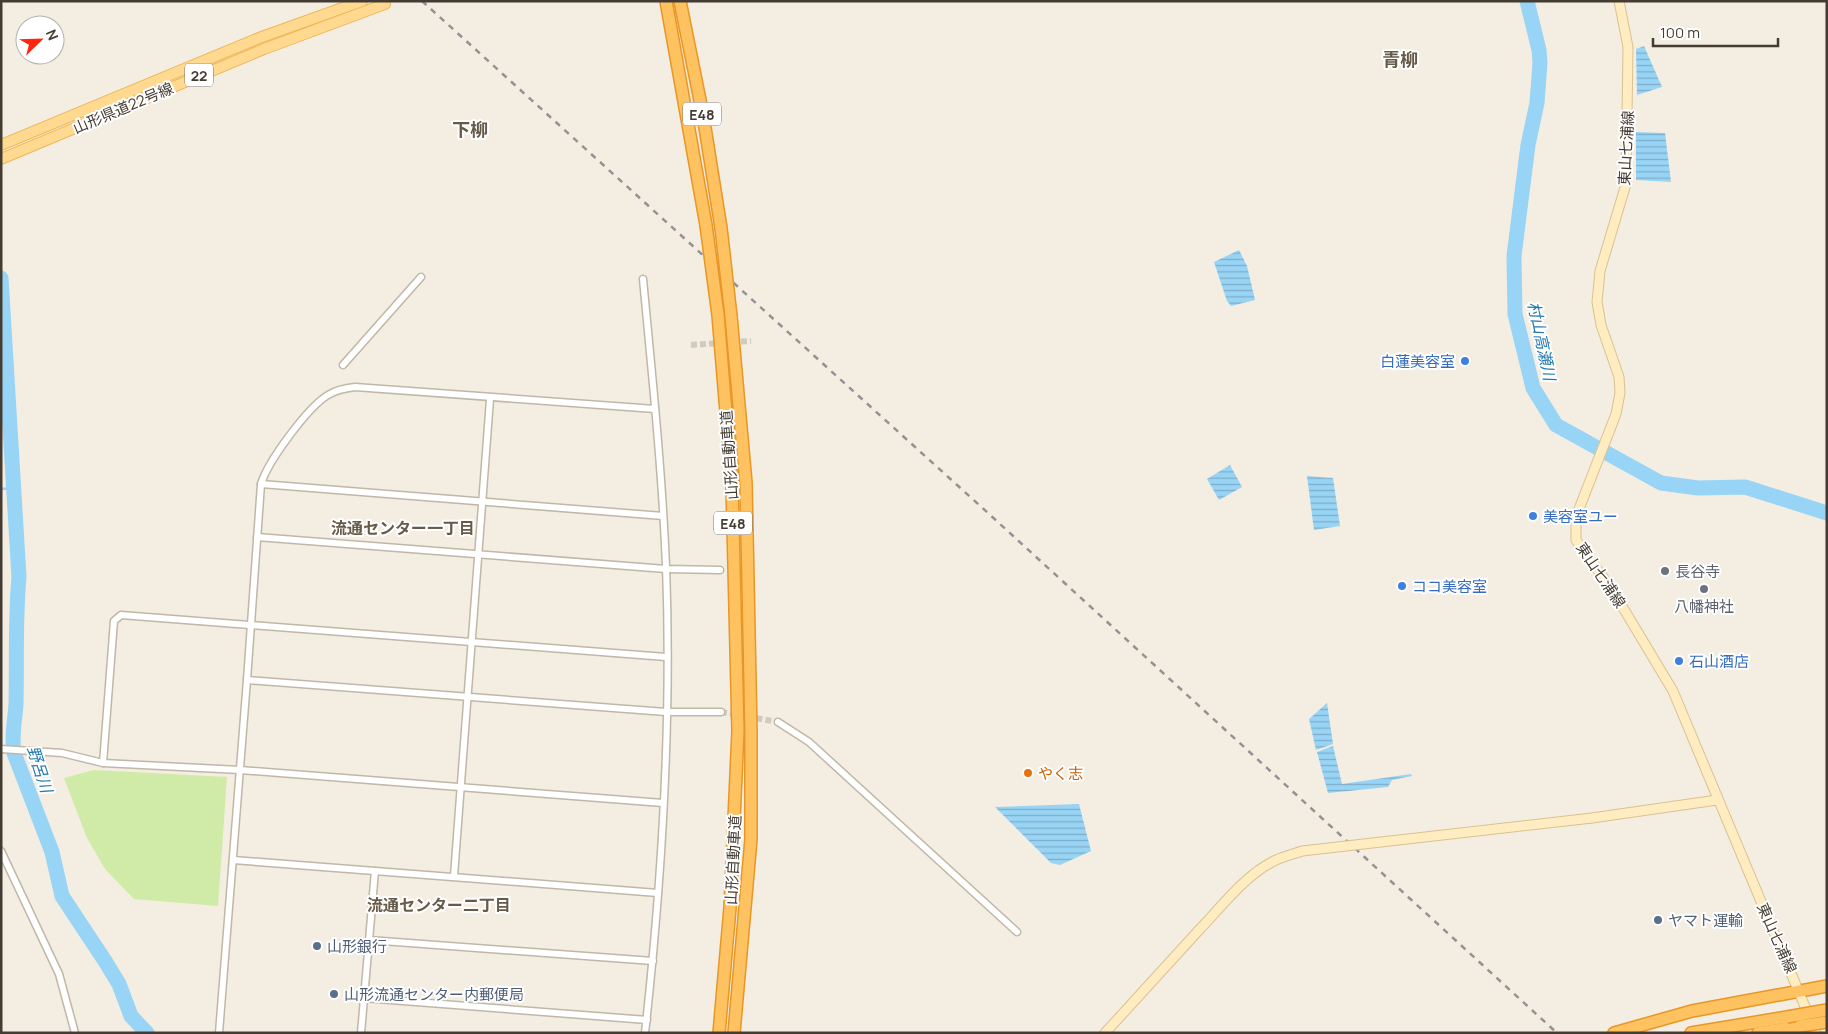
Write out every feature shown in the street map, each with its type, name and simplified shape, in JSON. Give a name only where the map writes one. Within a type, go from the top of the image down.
[{"type":"highway","name":"山形自動車道","points":[[666,1],[706,225],[718,315],[732,485],[738,731],[731,898],[719,1033]]},
{"type":"highway","name":"山形自動車道","points":[[680,1],[703,115],[721,228],[746,483],[751,732],[751,839],[734,1033]]},
{"type":"highway","points":[[1614,1033],[1692,1011],[1827,986]]},
{"type":"highway","points":[[1692,1033],[1827,1010]]},
{"type":"highway","points":[[1758,1033],[1827,1022]]},
{"type":"main road","name":"山形県道22号線","points":[[3,144],[259,38],[362,1]]},
{"type":"main road","name":"東山七浦線","points":[[1619,1],[1628,47],[1626,184],[1600,270],[1597,302],[1601,325],[1619,377],[1620,393],[1576,524],[1576,540],[1613,591],[1673,690],[1685,715],[1717,800],[1816,1033]]},
{"type":"main road","name":"山形県道22号線","points":[[5,157],[264,49],[385,4]]},
{"type":"main road","points":[[1105,1033],[1226,902],[1259,871],[1276,860],[1302,852],[1592,818],[1717,800]]},
{"type":"street","points":[[344,364],[421,277]]},
{"type":"street","points":[[643,279],[655,409],[666,568],[666,712],[663,803],[653,961],[645,1033]]},
{"type":"street","points":[[219,1033],[261,484],[266,468],[276,453],[323,398],[330,393],[354,387],[655,409]]},
{"type":"street","points":[[454,876],[490,398]]},
{"type":"street","points":[[261,484],[663,516]]},
{"type":"street","points":[[257,536],[666,568],[720,570]]},
{"type":"street","points":[[104,763],[114,621],[121,615],[666,657]]},
{"type":"street","points":[[247,680],[666,712],[721,712]]},
{"type":"street","points":[[778,722],[809,742],[1017,932]]},
{"type":"street","points":[[4,749],[62,753],[104,763],[240,770],[460,789],[663,803]]},
{"type":"street","points":[[1,851],[59,974],[75,1033]]},
{"type":"street","points":[[233,860],[658,892]]},
{"type":"street","points":[[361,1033],[375,870]]},
{"type":"street","points":[[368,940],[653,961]]},
{"type":"street","points":[[364,998],[647,1020]]},
{"type":"green space","points":[[94,770],[227,777],[218,906],[134,899],[105,869],[87,838],[64,778]]},
{"type":"water","points":[[1644,46],[1662,87],[1637,95],[1636,49]]},
{"type":"water","points":[[1636,132],[1665,133],[1671,182],[1636,180]]},
{"type":"water","points":[[1239,250],[1247,266],[1255,300],[1231,306],[1227,301],[1214,262]]},
{"type":"water","points":[[1230,465],[1242,487],[1219,500],[1207,479]]},
{"type":"water","points":[[1307,476],[1333,478],[1340,526],[1314,530]]},
{"type":"water","points":[[1327,703],[1333,744],[1316,750],[1309,719]]},
{"type":"water","points":[[1333,746],[1342,784],[1411,774],[1412,776],[1392,780],[1388,787],[1328,793],[1317,752]]},
{"type":"water","points":[[1079,804],[1091,851],[1060,865],[1051,863],[995,807]]},
{"type":"waterway","name":"村山高瀬川","points":[[1527,1],[1539,50],[1540,63],[1537,103],[1528,145],[1514,256],[1515,314],[1533,388],[1556,425],[1661,483],[1698,488],[1745,487],[1827,513]]},
{"type":"waterway","name":"野呂川","points":[[1,278],[19,577],[16,704],[13,735],[14,753],[52,852],[62,896],[119,984],[131,1016],[147,1033]]},
{"type":"waterway","points":[[1,489],[15,488]]},
{"type":"tunnel","points":[[732,342],[751,341]]},
{"type":"tunnel","points":[[691,345],[722,343]]},
{"type":"tunnel","points":[[721,712],[778,722]]},
{"type":"railway","points":[[422,1],[988,513],[1557,1033]]},
{"type":"place","name":"白蓮美容室","points":[[1465,361]]},
{"type":"place","name":"美容室ユー","points":[[1533,516]]},
{"type":"place","name":"長谷寺","points":[[1665,571]]},
{"type":"place","name":"ココ美容室","points":[[1402,586]]},
{"type":"place","name":"八幡神社","points":[[1704,589]]},
{"type":"place","name":"石山酒店","points":[[1679,661]]},
{"type":"place","name":"やく志","points":[[1028,773]]},
{"type":"place","name":"ヤマト運輸","points":[[1658,920]]},
{"type":"place","name":"山形銀行","points":[[317,946]]},
{"type":"place","name":"山形流通センター内郵便局","points":[[334,994]]},
{"type":"district","name":"青柳","points":[[1400,59]]},
{"type":"district","name":"下柳","points":[[470,129]]},
{"type":"district","name":"流通センター一丁目","points":[[403,528]]},
{"type":"district","name":"流通センター二丁目","points":[[439,905]]}]
